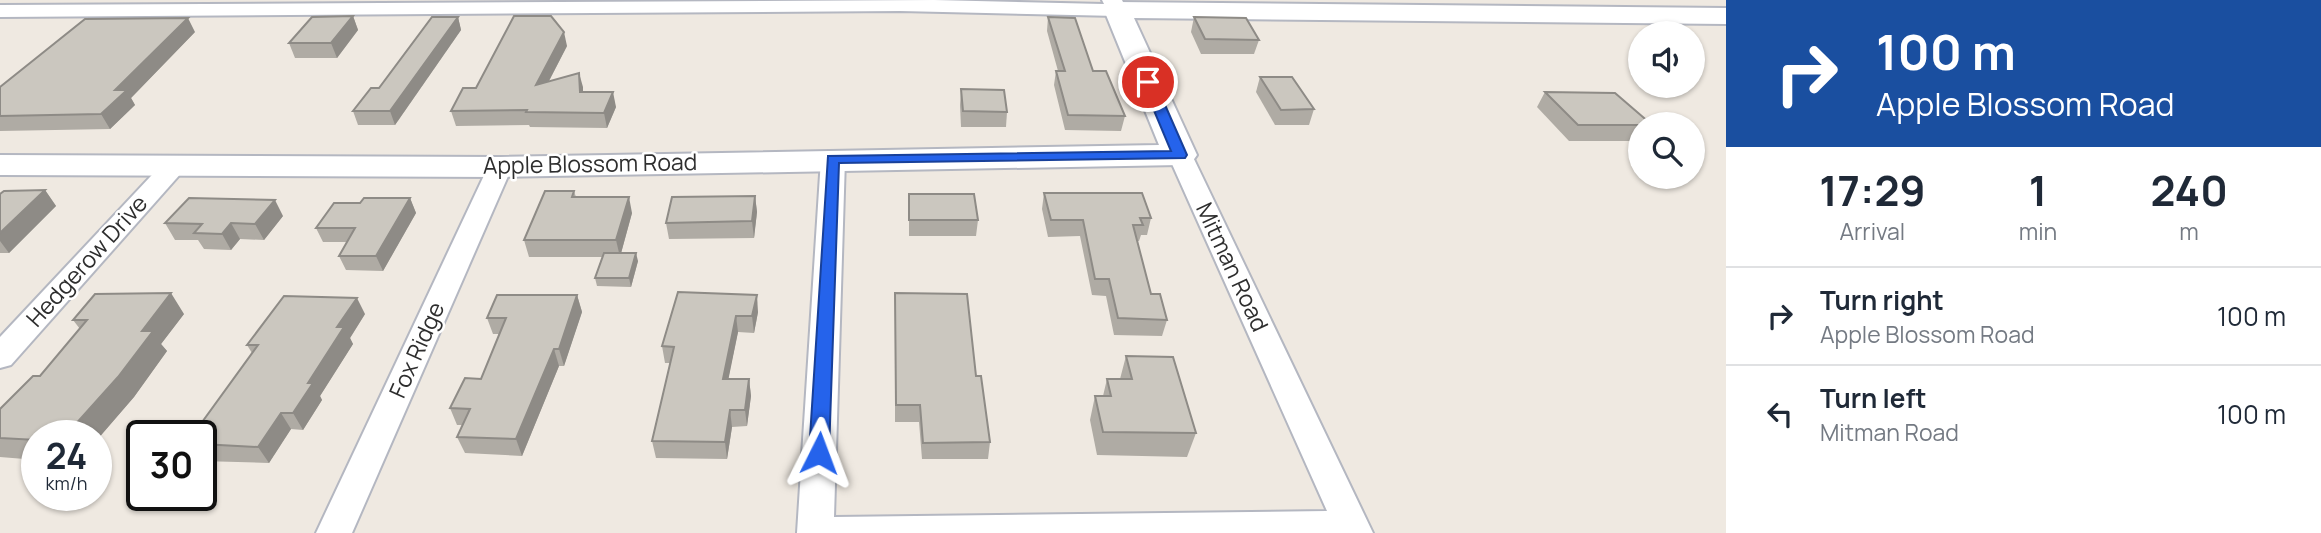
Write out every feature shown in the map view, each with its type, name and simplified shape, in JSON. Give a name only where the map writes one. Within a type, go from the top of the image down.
[{"type":"street","points":[[0,10],[1114,5],[1726,16]]},
{"type":"street","name":"Mitman Road","points":[[1114,5],[1353,530]]},
{"type":"street","points":[[0,25],[23,10]]},
{"type":"street","name":"Apple Blossom Road","points":[[0,165],[500,167],[833,159],[1180,155]]},
{"type":"street","points":[[815,533],[833,159]]},
{"type":"street","name":"Hedgerow Drive","points":[[0,357],[174,166]]},
{"type":"street","name":"Fox Ridge","points":[[334,533],[500,167]]},
{"type":"street","points":[[832,533],[1353,530]]},
{"type":"street","points":[[334,533],[362,533]]},
{"type":"building","points":[[353,16],[331,43],[289,43],[312,17]]},
{"type":"building","points":[[514,16],[551,16],[564,32],[536,85],[579,73],[580,92],[613,92],[604,113],[451,111],[463,88],[476,88]]},
{"type":"building","points":[[432,17],[458,17],[390,111],[353,111],[371,88],[379,88]]},
{"type":"building","points":[[1048,17],[1075,18],[1093,71],[1106,71],[1125,116],[1068,115],[1056,71],[1065,71]]},
{"type":"building","points":[[1194,17],[1246,18],[1259,40],[1205,39]]},
{"type":"building","points":[[188,18],[115,90],[127,90],[101,114],[0,116],[0,87],[85,19]]},
{"type":"building","points":[[1260,77],[1292,77],[1314,109],[1281,110]]},
{"type":"building","points":[[961,89],[1004,90],[1007,112],[963,111]]},
{"type":"building","points":[[1545,92],[1615,93],[1637,112],[1628,112],[1628,125],[1578,125]]},
{"type":"building","points":[[45,190],[0,233],[0,194],[4,191]]},
{"type":"building","points":[[545,191],[574,191],[572,197],[629,197],[616,240],[524,240]]},
{"type":"building","points":[[1044,193],[1142,193],[1151,218],[1140,218],[1143,225],[1133,225],[1151,294],[1160,294],[1167,320],[1118,318],[1109,279],[1095,279],[1083,220],[1051,220]]},
{"type":"building","points":[[909,194],[974,194],[978,220],[909,220]]},
{"type":"building","points":[[755,196],[752,221],[666,223],[672,197]]},
{"type":"building","points":[[189,198],[275,200],[255,224],[231,223],[222,234],[194,233],[202,224],[165,223]]},
{"type":"building","points":[[364,198],[410,198],[376,256],[339,256],[355,228],[316,228],[334,203],[360,203]]},
{"type":"building","points":[[604,253],[636,253],[629,278],[595,278]]},
{"type":"building","points":[[678,292],[757,295],[752,316],[736,316],[723,379],[749,379],[745,410],[730,410],[725,442],[652,441],[674,347],[662,346]]},
{"type":"building","points":[[171,293],[142,331],[153,331],[118,377],[79,420],[21,420],[21,439],[0,438],[0,409],[33,376],[40,376],[87,320],[73,320],[95,294]]},
{"type":"building","points":[[895,293],[967,294],[976,376],[981,376],[990,442],[923,443],[920,405],[896,405]]},
{"type":"building","points":[[497,295],[577,295],[559,349],[554,349],[516,439],[457,437],[470,409],[450,408],[465,378],[481,379],[506,318],[487,318]]},
{"type":"building","points":[[284,296],[357,298],[337,327],[344,327],[308,383],[313,383],[293,413],[281,413],[258,447],[217,445],[217,420],[204,420],[258,345],[247,345]]},
{"type":"building","points":[[1126,356],[1173,357],[1196,433],[1103,432],[1095,396],[1111,396],[1107,379],[1132,379]]},
{"type":"route","points":[[819,453],[833,159],[1180,155],[1148,82]]}]
